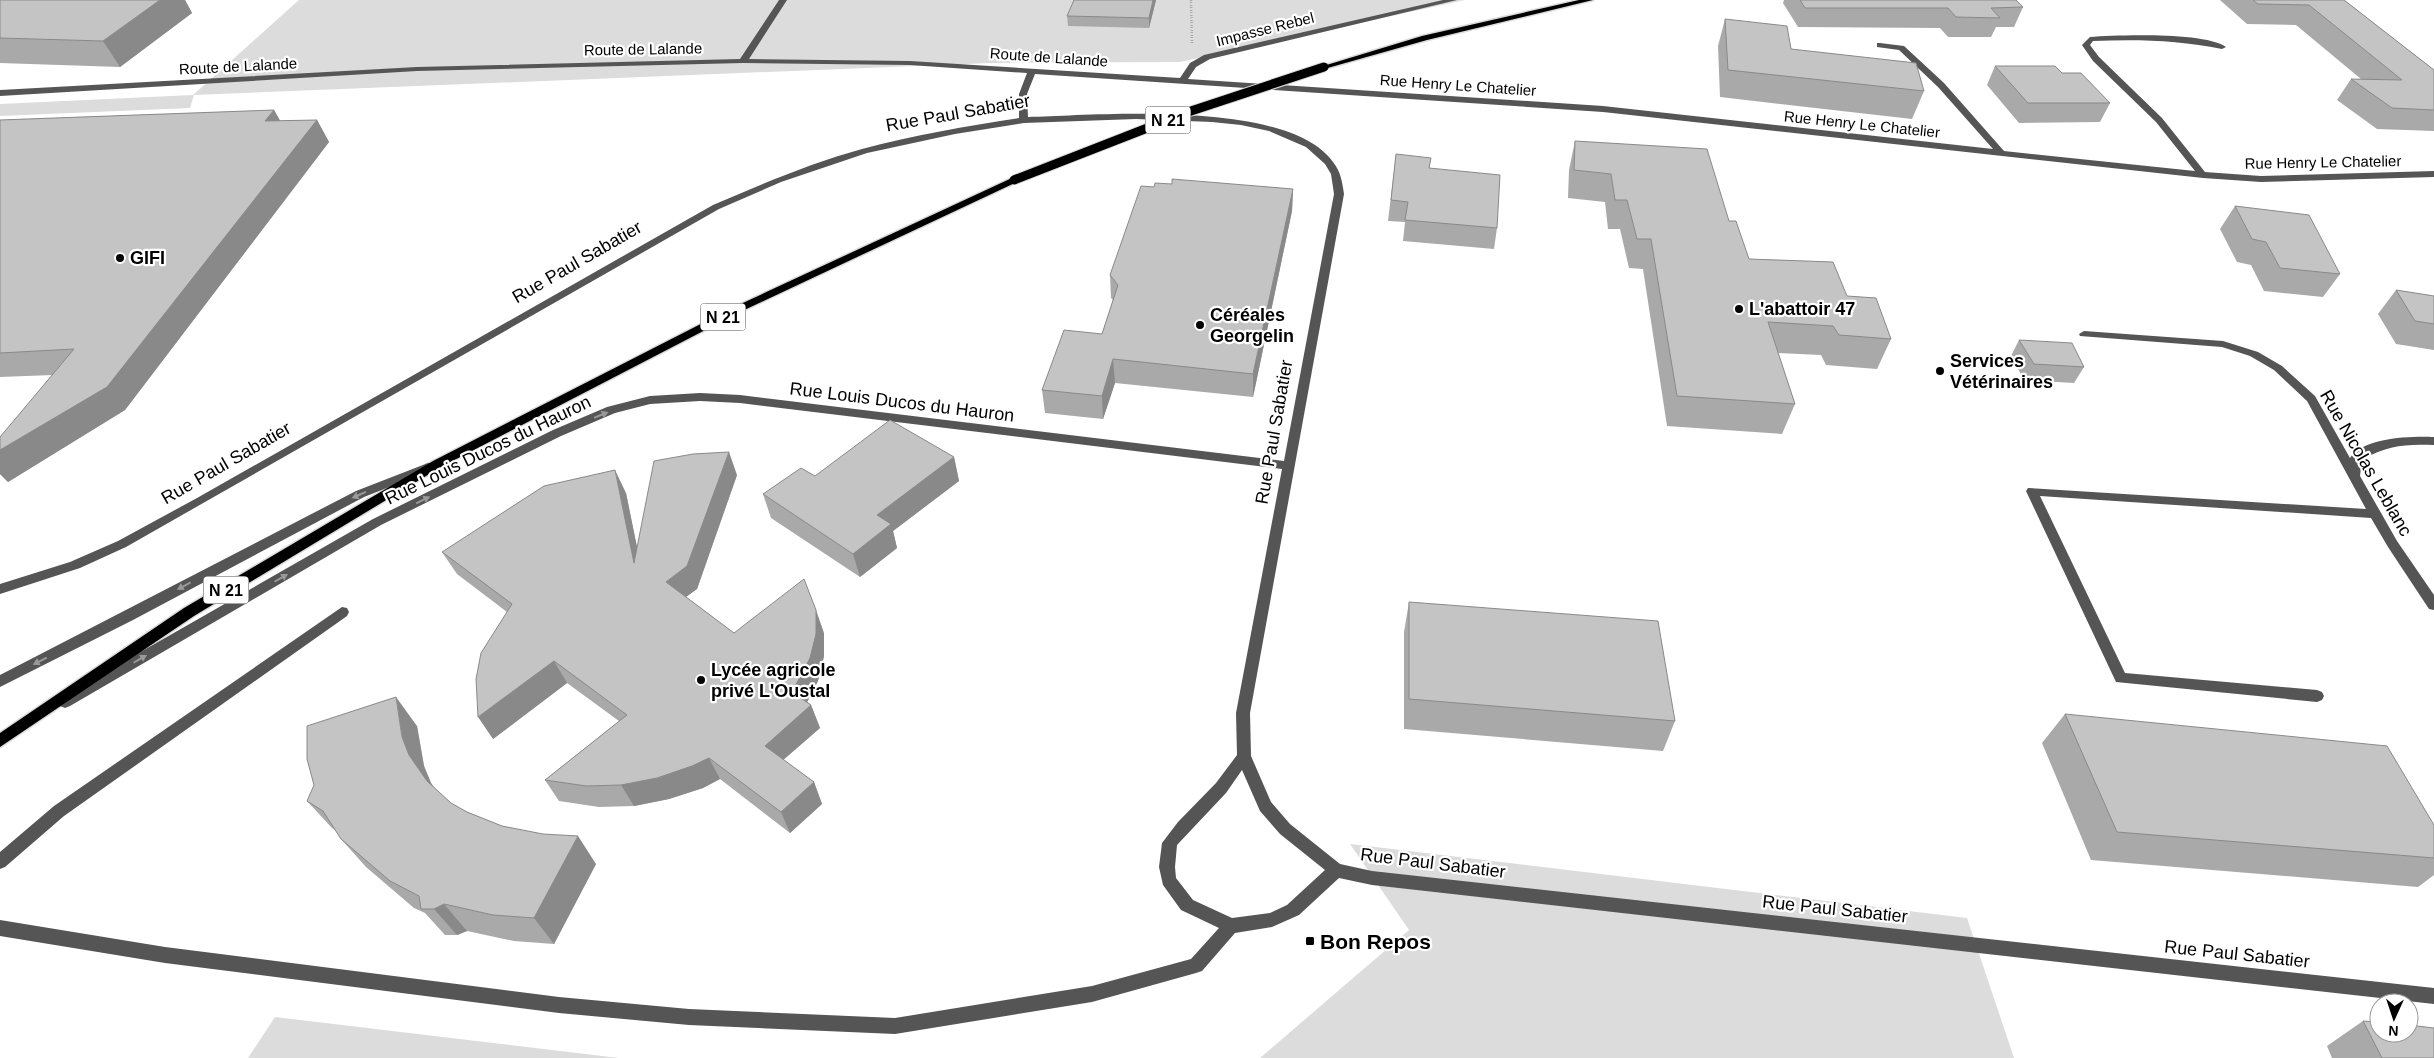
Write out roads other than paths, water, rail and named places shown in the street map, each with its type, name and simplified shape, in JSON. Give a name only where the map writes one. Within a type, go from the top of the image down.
[{"type":"main road","name":"N 21","points":[[0,742],[189,612],[437,464],[736,310],[1014,180],[1191,111],[1324,67],[1425,38],[1589,0]]},
{"type":"street","points":[[743,61],[783,0]]},
{"type":"street","name":"Impasse Rebel","points":[[1182,81],[1193,65],[1206,58],[1453,0]]},
{"type":"street","points":[[2203,175],[2159,120],[2096,59],[2086,45],[2090,40],[2122,37],[2198,41],[2222,47]]},
{"type":"street","points":[[1880,45],[1901,48],[1941,85],[2002,154]]},
{"type":"street","name":"Route de Lalande","points":[[0,92],[417,69],[743,61],[910,63],[1287,88]]},
{"type":"street","points":[[1024,120],[1021,108],[1022,92],[1033,70]]},
{"type":"street","name":"Rue Henry Le Chatelier","points":[[1287,88],[1603,109],[2203,175],[2305,179],[2434,174]]},
{"type":"street","name":"Rue Paul Sabatier","points":[[0,589],[75,565],[122,544],[622,259],[716,207],[778,180],[865,150],[980,126],[1024,120],[1136,116],[1241,122],[1272,130],[1309,145],[1330,162],[1336,174],[1339,194],[1243,713],[1244,756],[1265,806],[1286,829],[1336,870],[1372,878],[2434,996]]},
{"type":"street","name":"Rue Nicolas Leblanc","points":[[2084,334],[2224,344],[2254,354],[2278,368],[2311,399],[2392,544],[2434,605]]},
{"type":"street","name":"Rue Louis Ducos du Hauron","points":[[21,726],[377,522],[557,432],[611,410],[650,400],[700,397],[740,399],[1288,466]]},
{"type":"street","points":[[2355,475],[2356,458],[2377,445],[2402,440],[2434,441]]},
{"type":"street","points":[[0,681],[360,494],[437,464]]},
{"type":"street","points":[[2317,696],[2121,678],[2032,491],[2376,514]]},
{"type":"street","points":[[0,862],[59,811],[342,612]]},
{"type":"street","points":[[1244,756],[1221,788],[1170,843],[1167,867],[1169,880],[1187,905],[1231,926],[1272,920],[1293,910],[1336,870]]},
{"type":"street","points":[[0,928],[164,955],[559,1005],[689,1017],[895,1026],[1092,994],[1196,965],[1231,926]]},
{"type":"place","name":"GIFI","points":[[120,258]]},
{"type":"place","name":"L'abattoir 47","points":[[1739,309]]},
{"type":"place","name":"Céréales Georgelin","points":[[1200,325]]},
{"type":"place","name":"Services Vétérinaires","points":[[1940,371]]},
{"type":"place","name":"Lycée agricole privé L'Oustal","points":[[701,680]]},
{"type":"place","name":"Bon Repos","points":[[1310,941]]}]
